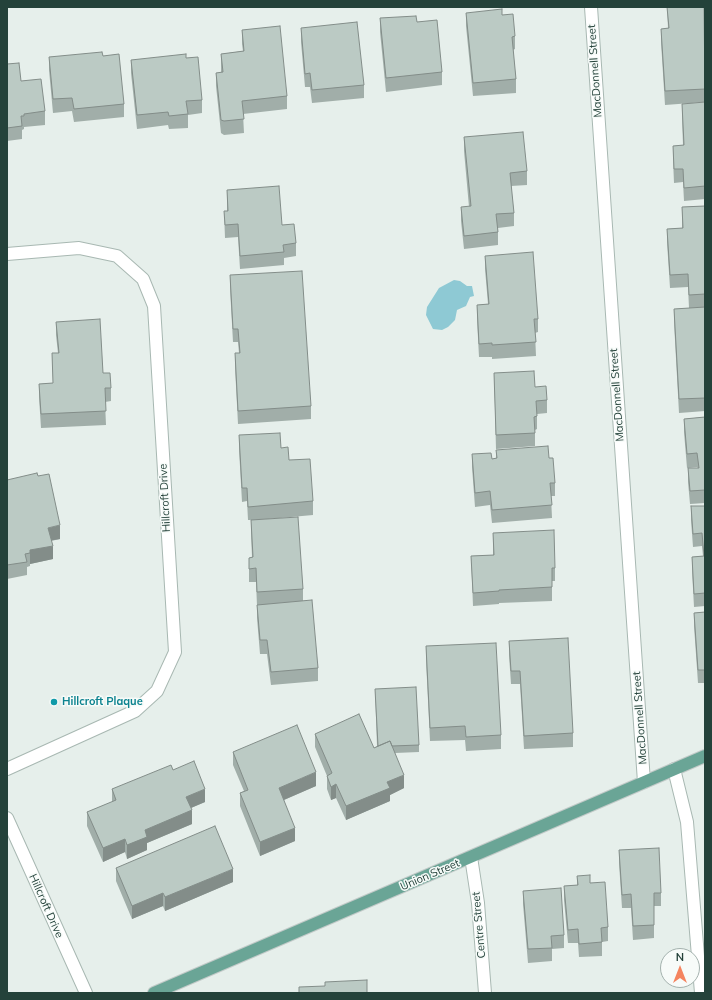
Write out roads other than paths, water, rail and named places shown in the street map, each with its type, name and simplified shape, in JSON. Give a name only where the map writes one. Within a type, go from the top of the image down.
[{"type":"main road","name":"Union Street","points":[[154,993],[471,858],[705,756]]},
{"type":"street","name":"MacDonnell Street","points":[[591,7],[644,782]]},
{"type":"street","name":"Hillcroft Drive","points":[[7,254],[79,248],[117,256],[144,279],[154,306],[175,652],[157,691],[135,711],[7,770]]},
{"type":"street","points":[[674,769],[687,822],[701,993]]},
{"type":"street","name":"Hillcroft Drive","points":[[7,818],[86,993]]},
{"type":"street","name":"Centre Street","points":[[471,858],[478,903],[485,993]]},
{"type":"water","points":[[454,280],[460,281],[467,286],[472,286],[474,296],[470,297],[466,306],[457,310],[455,320],[448,327],[442,330],[433,329],[426,315],[427,307],[439,288]]},
{"type":"place","name":"Hillcroft Plaque","points":[[54,702]]}]
